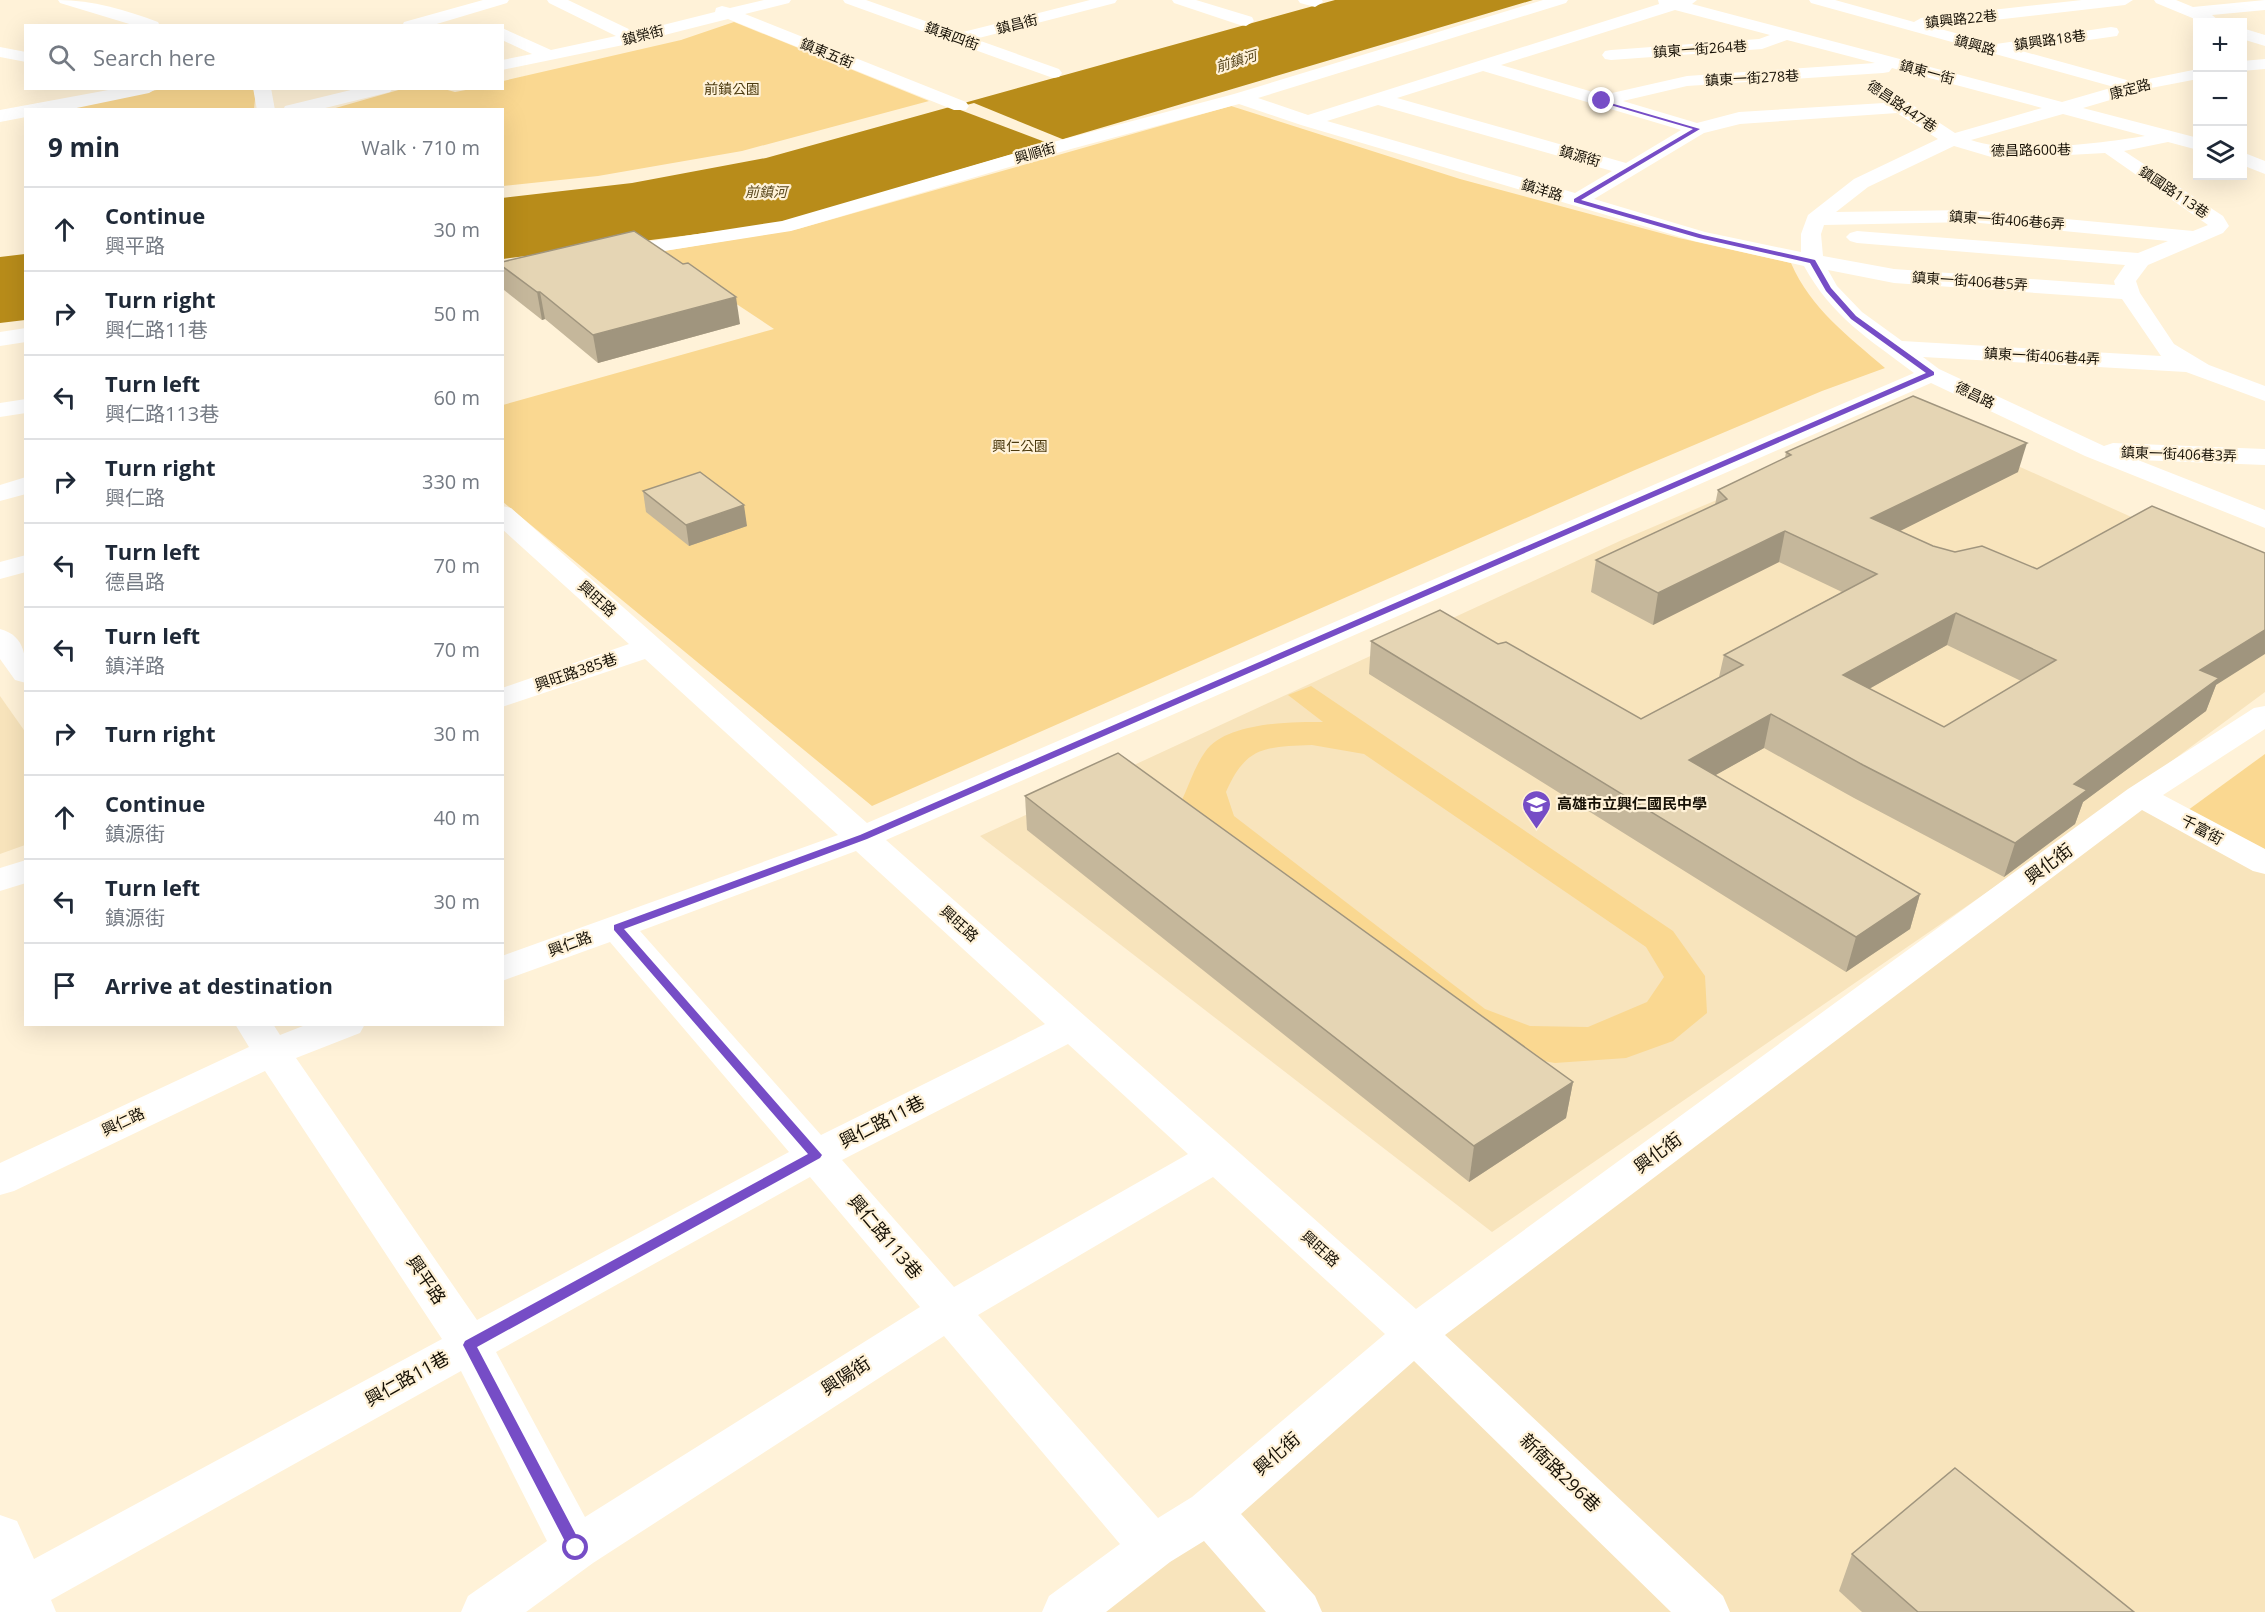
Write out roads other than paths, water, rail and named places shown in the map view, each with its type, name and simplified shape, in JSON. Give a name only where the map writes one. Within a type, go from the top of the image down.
[{"type":"street","points":[[66,0],[147,24]]},
{"type":"street","points":[[417,24],[501,0]]},
{"type":"street","points":[[555,0],[633,38]]},
{"type":"street","name":"鎮榮街","points":[[504,65],[633,38],[783,0]]},
{"type":"street","name":"鎮東四街","points":[[851,0],[1053,73]]},
{"type":"street","name":"鎮昌街","points":[[960,38],[1109,0]]},
{"type":"street","points":[[1180,0],[1246,21]]},
{"type":"street","name":"興順街","points":[[596,255],[784,227],[1062,144],[1240,98],[1560,0]]},
{"type":"street","points":[[2034,0],[2055,9]]},
{"type":"street","name":"鎮興路22巷","points":[[1904,25],[2125,0]]},
{"type":"street","points":[[2162,0],[2207,18]]},
{"type":"street","points":[[1308,121],[1621,22],[1673,1]]},
{"type":"street","name":"鎮東一街","points":[[1673,1],[1786,34],[2193,143]]},
{"type":"street","name":"鎮興路","points":[[1840,1],[2009,46],[2141,85]]},
{"type":"street","name":"鎮興路","points":[[1840,1],[1904,25],[2141,85]]},
{"type":"street","points":[[1030,3],[1057,13]]},
{"type":"street","name":"鎮東五街","points":[[705,4],[960,106]]},
{"type":"street","points":[[429,5],[458,12],[477,21]]},
{"type":"street","points":[[2191,12],[2265,5]]},
{"type":"street","name":"鎮興路18巷","points":[[1989,48],[2111,32],[2055,9]]},
{"type":"street","points":[[1621,22],[1688,39]]},
{"type":"street","points":[[1466,29],[1533,50]]},
{"type":"street","points":[[504,34],[551,56]]},
{"type":"street","name":"鎮東一街264巷","points":[[1611,55],[1762,44],[1786,34]]},
{"type":"street","points":[[2247,35],[2265,41]]},
{"type":"street","points":[[0,52],[24,57]]},
{"type":"street","points":[[2247,66],[2265,64]]},
{"type":"street","name":"鎮東一街278巷","points":[[1602,101],[1687,81],[1851,71],[1903,65]]},
{"type":"street","points":[[1484,66],[1697,129]]},
{"type":"street","name":"德昌路447巷","points":[[1851,71],[1900,107],[1954,139]]},
{"type":"street","name":"康定路","points":[[2062,108],[2141,85],[2193,75]]},
{"type":"street","points":[[46,108],[139,90]]},
{"type":"street","points":[[262,90],[266,108]]},
{"type":"street","points":[[300,108],[376,90]]},
{"type":"street","name":"鎮洋路","points":[[1240,98],[1308,121],[1701,237],[1812,261]]},
{"type":"street","name":"鎮源街","points":[[1379,99],[1627,169]]},
{"type":"street","points":[[1576,201],[1697,129],[1739,118],[1900,107]]},
{"type":"street","points":[[1813,226],[1862,183],[1954,139],[2062,108]]},
{"type":"street","points":[[0,116],[24,111]]},
{"type":"street","name":"鎮國路113巷","points":[[2140,260],[2216,230],[2219,226],[2217,220],[2115,153],[2111,147],[2174,137]]},
{"type":"street","name":"德昌路600巷","points":[[1954,139],[1998,153],[2111,147]]},
{"type":"street","points":[[2247,158],[2265,161]]},
{"type":"street","points":[[2247,159],[2265,168]]},
{"type":"street","name":"鎮東一街406巷6弄","points":[[1813,226],[1970,216],[2198,237]]},
{"type":"street","name":"鎮東一街406巷6弄","points":[[1813,226],[2140,260]]},
{"type":"street","name":"德昌路","points":[[1813,226],[1812,261],[1828,289],[1854,317],[1931,374],[2094,451],[2165,482],[2265,520]]},
{"type":"street","points":[[2140,260],[2125,281],[2129,293],[2166,349],[2190,365],[2265,394]]},
{"type":"street","name":"鎮東一街406巷5弄","points":[[1812,261],[1894,276],[2129,293]]},
{"type":"street","points":[[0,339],[24,335]]},
{"type":"street","name":"鎮東一街406巷4弄","points":[[1894,348],[2190,365]]},
{"type":"street","name":"興仁路","points":[[504,968],[863,837],[1931,374]]},
{"type":"street","points":[[0,410],[24,406]]},
{"type":"street","name":"鎮東一街406巷3弄","points":[[2094,451],[2265,458]]},
{"type":"street","points":[[0,493],[24,486]]},
{"type":"street","name":"興旺路","points":[[504,516],[1415,1334]]},
{"type":"street","points":[[0,571],[24,564]]},
{"type":"street","points":[[0,638],[24,672]]},
{"type":"street","name":"興旺路385巷","points":[[504,697],[650,647]]},
{"type":"street","name":"興化街","points":[[1067,1612],[1153,1547],[1209,1512],[1415,1334],[2140,796],[2258,728]]},
{"type":"street","name":"千富街","points":[[2140,796],[2265,863]]},
{"type":"street","points":[[0,880],[24,872]]},
{"type":"street","name":"興仁路113巷","points":[[618,927],[816,1155],[947,1312],[1153,1547]]},
{"type":"street","name":"興仁路","points":[[0,1180],[262,1038],[335,1026]]},
{"type":"street","name":"興仁路11巷","points":[[18,1602],[470,1345],[816,1155],[1072,1026]]},
{"type":"street","name":"興平路","points":[[262,1038],[470,1345],[576,1548]]},
{"type":"street","name":"興陽街","points":[[486,1612],[576,1548],[947,1312],[1216,1156]]},
{"type":"street","name":"新衙路296巷","points":[[1415,1334],[1705,1612]]},
{"type":"street","points":[[1209,1512],[1297,1612]]},
{"type":"street","points":[[0,1536],[18,1602]]},
{"type":"water","name":"前鎮河","points":[[1335,0],[1533,0],[776,224],[504,259],[504,198],[632,183],[766,158]]},
{"type":"water","points":[[24,254],[24,320],[0,323],[0,257]]},
{"type":"place","name":"高雄市立興仁國民中學","points":[[1536,830]]},
{"type":"park label","name":"前鎮公園","points":[[732,89]]},
{"type":"park label","name":"興仁公園","points":[[1020,446]]}]
